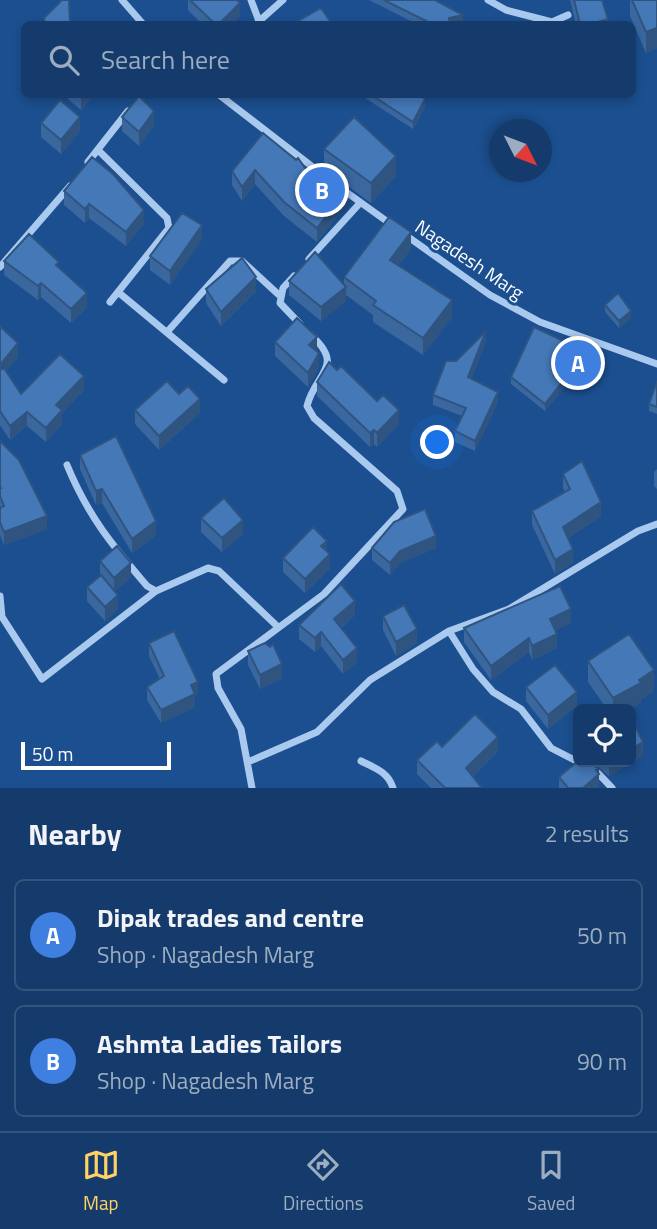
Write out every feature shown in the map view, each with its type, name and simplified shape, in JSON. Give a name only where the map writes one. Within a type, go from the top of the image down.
[{"type":"street","points":[[121,0],[140,21]]},
{"type":"street","points":[[251,0],[257,21]]},
{"type":"street","points":[[260,21],[283,0]]},
{"type":"street","points":[[488,0],[506,10],[548,21]]},
{"type":"street","points":[[554,21],[568,15]]},
{"type":"street","points":[[223,98],[327,178]]},
{"type":"street","points":[[83,168],[135,104]]},
{"type":"street","points":[[98,150],[167,218],[169,228],[110,302]]},
{"type":"street","points":[[0,267],[76,178]]},
{"type":"street","name":"Nagadesh Marg","points":[[338,186],[490,295],[540,322],[657,364]]},
{"type":"street","points":[[306,263],[360,203]]},
{"type":"street","points":[[168,331],[230,261],[242,261],[279,295],[280,303],[287,312],[326,348],[327,370],[307,406],[314,418],[397,491],[403,509],[324,594],[277,626],[216,674],[218,688],[241,729],[252,788]]},
{"type":"street","points":[[279,295],[296,273]]},
{"type":"street","points":[[118,292],[224,380]]},
{"type":"street","points":[[67,465],[84,505],[109,542],[147,586],[156,591]]},
{"type":"street","points":[[247,762],[317,732],[370,680],[449,631],[509,609],[638,531],[657,524]]},
{"type":"street","points":[[0,596],[2,617],[43,679],[156,591],[208,568],[219,572],[277,626]]},
{"type":"street","points":[[449,631],[473,669],[493,692],[522,709],[551,748],[596,771],[612,788]]},
{"type":"street","points":[[361,761],[382,771],[390,779],[393,788]]},
{"type":"building","points":[[62,0],[69,0],[70,21],[44,21],[44,18]]},
{"type":"building","points":[[190,0],[237,0],[240,3],[222,21],[212,21]]},
{"type":"building","points":[[384,0],[435,0],[463,15],[449,18],[450,21],[426,21]]},
{"type":"building","points":[[574,0],[602,0],[608,19],[579,21]]},
{"type":"building","points":[[632,0],[657,0],[657,28],[646,32]]},
{"type":"building","points":[[321,8],[330,21],[298,21]]},
{"type":"building","points":[[137,98],[141,98],[154,111],[139,132],[122,117]]},
{"type":"building","points":[[376,98],[424,98],[413,122]]},
{"type":"building","points":[[60,100],[80,117],[61,140],[41,123]]},
{"type":"building","points":[[354,117],[396,156],[371,183],[324,149]]},
{"type":"building","points":[[263,133],[296,160],[298,158],[308,172],[316,164],[348,189],[317,228],[284,202],[255,170],[242,187],[232,171]]},
{"type":"building","points":[[92,157],[113,174],[144,210],[126,232],[89,204],[85,209],[64,191]]},
{"type":"building","points":[[182,213],[202,225],[170,271],[150,256]]},
{"type":"building","points":[[389,217],[411,232],[390,260],[452,300],[423,338],[373,305],[376,301],[344,277]]},
{"type":"building","points":[[29,234],[59,262],[56,265],[87,293],[71,309],[41,283],[38,286],[4,261]]},
{"type":"building","points":[[315,252],[346,287],[321,307],[289,281]]},
{"type":"building","points":[[242,258],[256,277],[221,312],[206,289]]},
{"type":"building","points":[[618,293],[631,311],[619,321],[605,305]]},
{"type":"building","points":[[297,318],[317,337],[309,345],[319,353],[308,373],[275,342]]},
{"type":"building","points":[[0,326],[18,343],[0,365]]},
{"type":"building","points":[[534,327],[593,355],[572,379],[567,376],[545,404],[511,377]]},
{"type":"building","points":[[486,331],[468,377],[498,392],[475,441],[455,431],[466,408],[433,395],[446,361],[456,361]]},
{"type":"building","points":[[60,354],[84,376],[56,405],[62,410],[46,428],[27,412],[10,426],[0,411],[0,370],[4,368],[21,394]]},
{"type":"building","points":[[329,362],[337,370],[341,366],[377,401],[383,395],[399,410],[377,433],[374,430],[370,433],[317,382]]},
{"type":"building","points":[[167,381],[179,394],[188,386],[200,399],[159,436],[135,410]]},
{"type":"building","points":[[657,381],[657,407],[649,404]]},
{"type":"building","points":[[116,436],[156,521],[132,539],[102,489],[96,491],[80,455]]},
{"type":"building","points":[[0,441],[19,460],[47,516],[4,532],[0,522],[0,508],[4,506],[0,496]]},
{"type":"building","points":[[582,461],[601,502],[563,527],[573,549],[555,560],[532,511],[570,489],[563,474]]},
{"type":"building","points":[[224,498],[243,520],[222,538],[201,518]]},
{"type":"building","points":[[425,509],[436,536],[400,551],[390,563],[372,548],[394,522]]},
{"type":"building","points":[[313,527],[327,541],[321,546],[330,554],[305,579],[283,558]]},
{"type":"building","points":[[117,546],[131,563],[114,578],[100,561]]},
{"type":"building","points":[[101,575],[118,595],[105,607],[87,587]]},
{"type":"building","points":[[341,584],[355,601],[334,619],[357,648],[343,660],[321,632],[315,638],[299,625]]},
{"type":"building","points":[[560,586],[571,609],[550,619],[557,634],[532,646],[529,638],[491,666],[464,628]]},
{"type":"building","points":[[404,605],[417,629],[396,642],[383,616]]},
{"type":"building","points":[[174,631],[198,682],[191,685],[195,694],[161,710],[147,687],[164,676],[149,643]]},
{"type":"building","points":[[629,634],[654,670],[639,680],[641,683],[613,698],[588,661]]},
{"type":"building","points":[[265,643],[270,647],[273,644],[282,664],[260,675],[248,651]]},
{"type":"building","points":[[555,665],[577,692],[548,715],[526,687]]},
{"type":"building","points":[[475,714],[498,737],[466,768],[482,788],[445,788],[417,760],[437,741],[442,747]]},
{"type":"building","points":[[636,727],[643,742],[636,746]]},
{"type":"building","points":[[573,765],[599,769],[596,770],[599,774],[583,788],[568,788],[559,777]]},
{"type":"place","name":"Ashmta Ladies Tailors","points":[[322,190]]},
{"type":"place","name":"Dipak trades and centre","points":[[578,363]]}]
